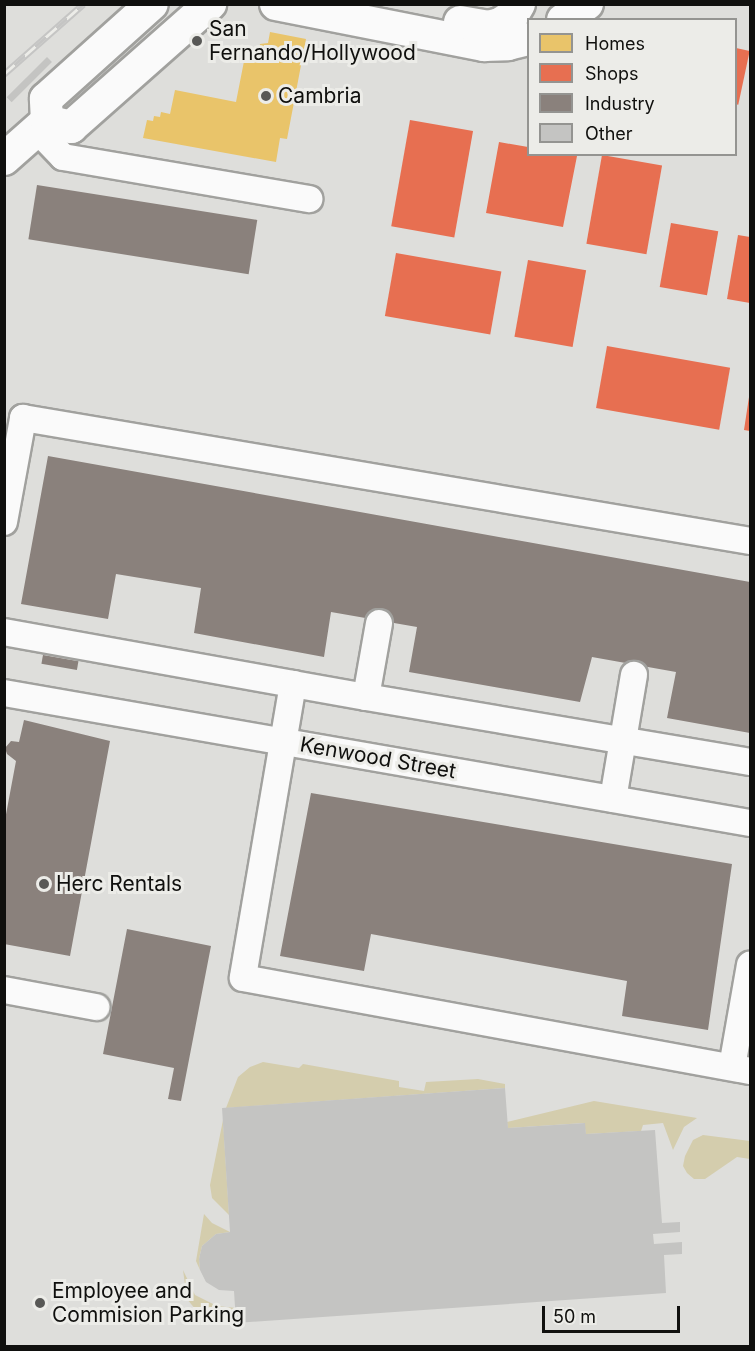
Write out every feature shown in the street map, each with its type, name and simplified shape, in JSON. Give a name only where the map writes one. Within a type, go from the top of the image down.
[{"type":"main road","points":[[4,159],[42,126],[46,99],[152,4]]},
{"type":"main road","points":[[42,126],[71,127],[210,4]]},
{"type":"main road","points":[[276,4],[484,45],[508,44],[527,39]]},
{"type":"main road","points":[[378,4],[488,27],[500,24],[512,15],[519,4]]},
{"type":"main road","points":[[566,18],[586,4]]},
{"type":"street","points":[[42,126],[63,157],[309,199]]},
{"type":"street","points":[[4,522],[23,418],[750,541]]},
{"type":"street","points":[[366,697],[379,623]]},
{"type":"street","points":[[4,632],[366,697],[750,762]]},
{"type":"street","points":[[613,799],[634,675]]},
{"type":"street","points":[[293,684],[243,978],[741,1069],[750,965]]},
{"type":"street","name":"Kenwood Street","points":[[4,693],[750,824]]},
{"type":"street","points":[[4,990],[96,1007]]},
{"type":"shaded area","points":[[263,1062],[299,1068],[303,1064],[399,1081],[399,1087],[424,1091],[426,1082],[478,1079],[505,1084],[505,1088],[226,1108],[238,1077],[250,1067]]},
{"type":"shaded area","points":[[594,1101],[697,1118],[684,1127],[673,1150],[663,1123],[643,1125],[641,1131],[586,1134],[584,1123],[508,1128],[507,1122]]},
{"type":"shaded area","points":[[223,1120],[229,1215],[212,1198],[210,1185]]},
{"type":"shaded area","points":[[703,1135],[750,1141],[750,1159],[737,1157],[705,1179],[694,1179],[683,1166],[685,1156],[693,1140]]},
{"type":"shaded area","points":[[204,1214],[212,1223],[230,1232],[216,1234],[202,1246],[199,1259],[200,1270],[196,1261]]},
{"type":"shaded area","points":[[183,1270],[195,1295],[217,1306],[236,1308],[236,1323],[218,1324],[200,1315],[187,1299]]},
{"type":"building: Homes","name":"Cambria","points":[[270,32],[306,39],[287,139],[280,138],[276,162],[143,138],[147,120],[153,121],[154,116],[160,117],[161,112],[170,114],[175,90],[236,102],[246,51],[258,53],[260,44],[268,43]]},
{"type":"building: Shops","points":[[737,48],[750,51],[738,105],[737,104]]},
{"type":"building: Shops","points":[[410,120],[473,131],[454,237],[391,226]]},
{"type":"building: Shops","points":[[499,142],[527,147],[527,156],[577,156],[563,227],[486,213]]},
{"type":"building: Shops","points":[[602,156],[662,166],[646,254],[586,244]]},
{"type":"building: Shops","points":[[671,223],[718,231],[707,295],[660,287]]},
{"type":"building: Shops","points":[[738,235],[750,237],[750,303],[727,299]]},
{"type":"building: Shops","points":[[396,253],[501,272],[490,335],[385,316]]},
{"type":"building: Shops","points":[[528,260],[586,270],[573,347],[514,337]]},
{"type":"building: Shops","points":[[607,346],[730,368],[719,430],[596,408]]},
{"type":"building: Shops","points":[[750,397],[750,431],[744,430]]},
{"type":"building: Industry","points":[[37,185],[257,220],[249,274],[28,239]]},
{"type":"building: Industry","points":[[48,456],[750,582],[750,733],[667,718],[676,672],[592,657],[580,702],[409,672],[417,627],[331,612],[324,657],[194,633],[201,588],[116,574],[108,619],[21,604]]},
{"type":"building: Industry","points":[[43,655],[78,661],[77,670],[41,664]]},
{"type":"building: Industry","name":"Herc Rentals","points":[[24,720],[110,741],[70,956],[4,944],[4,825],[16,761],[7,754],[5,748],[11,741],[19,742]]},
{"type":"building: Industry","points":[[311,793],[732,864],[708,1030],[622,1016],[627,981],[371,934],[364,971],[280,956]]},
{"type":"building: Industry","points":[[127,929],[211,946],[181,1101],[168,1099],[174,1068],[103,1054]]},
{"type":"building: Other","points":[[47,57],[52,62],[12,102],[7,97]]},
{"type":"building: Other","points":[[505,1088],[508,1128],[585,1123],[586,1134],[655,1130],[662,1223],[680,1222],[680,1232],[653,1234],[654,1244],[682,1242],[682,1254],[664,1255],[666,1293],[236,1323],[234,1291],[219,1290],[206,1282],[200,1270],[199,1259],[202,1246],[216,1234],[230,1232],[222,1108]]},
{"type":"railway","points":[[4,74],[83,4]]},
{"type":"place","name":"San Fernando/Hollywood","points":[[197,41]]},
{"type":"place","name":"Cambria","points":[[266,96]]},
{"type":"place","name":"Herc Rentals","points":[[44,884]]},
{"type":"place","name":"Employee and Commision Parking","points":[[40,1303]]}]
